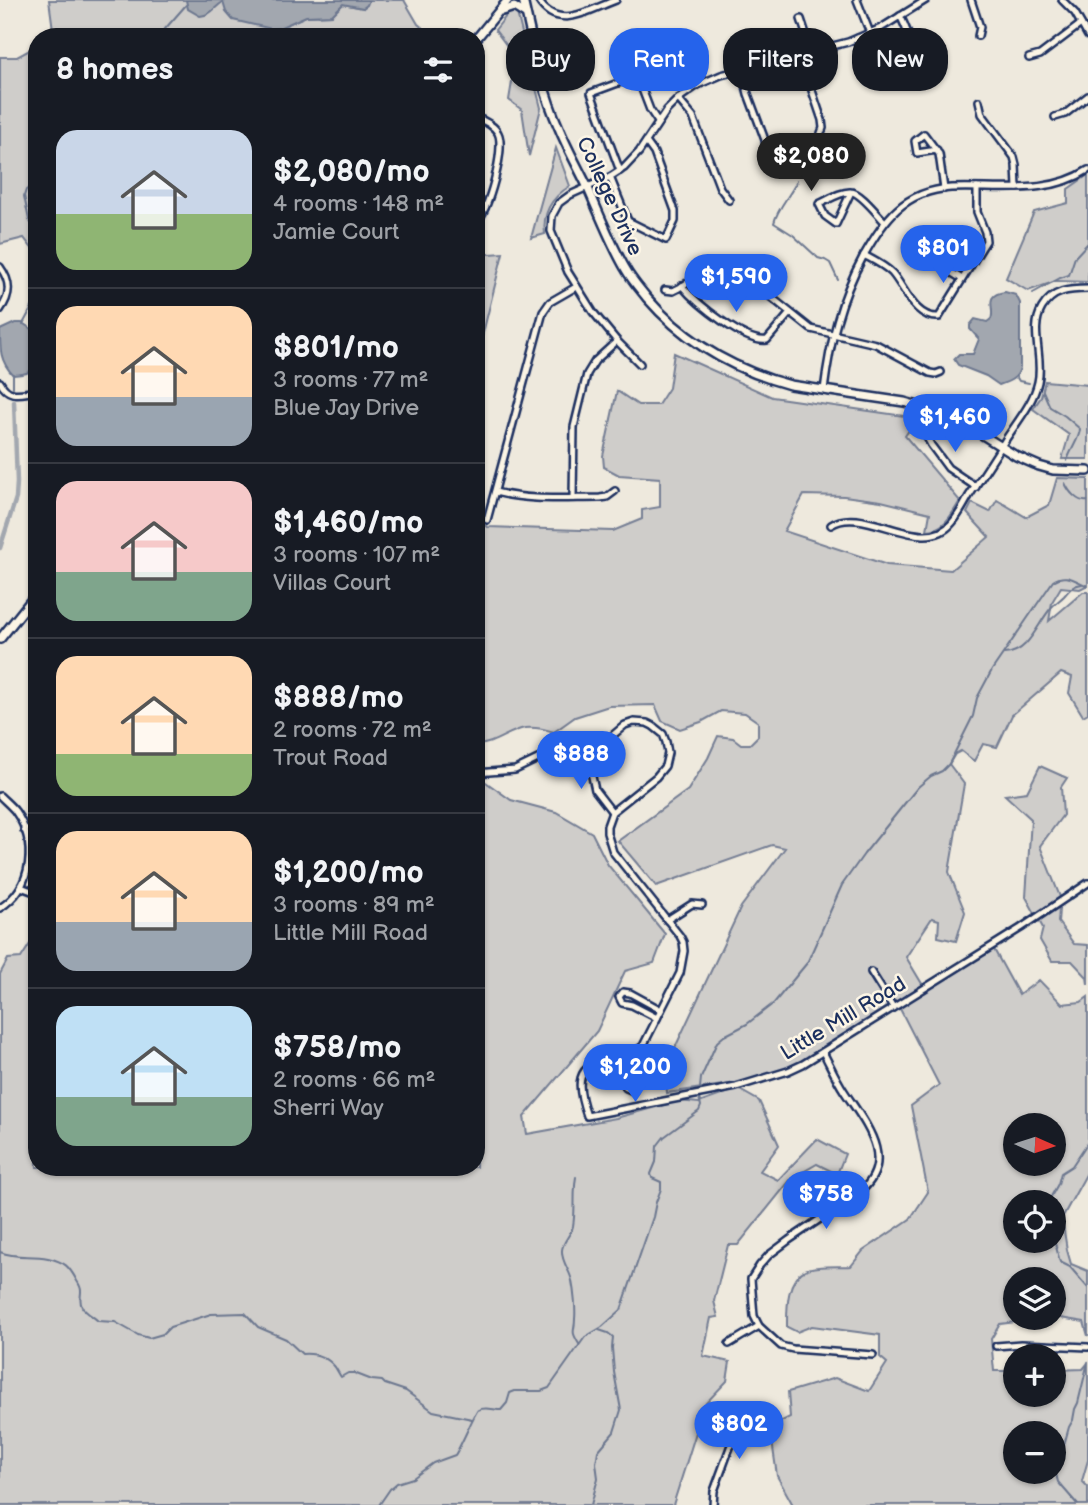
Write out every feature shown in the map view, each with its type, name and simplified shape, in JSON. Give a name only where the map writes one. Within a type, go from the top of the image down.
[{"type":"main road","points":[[485,28],[508,0]]},
{"type":"main road","name":"College Drive","points":[[523,0],[558,127],[626,270],[660,313],[696,343],[743,369],[790,385],[904,402],[926,408],[981,433],[1016,457],[1039,466],[1053,470],[1088,471]]},
{"type":"main road","points":[[493,18],[503,10],[514,7],[527,17]]},
{"type":"main road","points":[[0,639],[28,606]]},
{"type":"street","points":[[538,0],[549,13],[567,18],[615,0]]},
{"type":"street","points":[[857,0],[868,28]]},
{"type":"street","points":[[971,0],[980,27],[978,36]]},
{"type":"street","points":[[1062,0],[1072,5],[1088,36]]},
{"type":"street","points":[[879,28],[923,1]]},
{"type":"street","points":[[900,16],[907,28]]},
{"type":"street","points":[[801,19],[804,28]]},
{"type":"street","points":[[1029,58],[1040,55],[1082,24]]},
{"type":"street","points":[[620,171],[591,93],[637,76],[650,110],[658,122]]},
{"type":"street","points":[[640,365],[593,312],[576,287],[552,236],[551,220],[562,200],[620,171],[636,156],[667,110],[689,91]]},
{"type":"street","points":[[747,91],[765,141],[765,154]]},
{"type":"street","points":[[812,91],[822,120],[821,133]]},
{"type":"street","points":[[1055,117],[1065,114],[1088,96]]},
{"type":"street","points":[[678,99],[693,117],[720,188],[729,200]]},
{"type":"street","points":[[979,101],[982,114],[1014,157],[1017,188]]},
{"type":"street","points":[[485,122],[497,131],[500,160],[485,209]]},
{"type":"street","points":[[610,177],[628,221],[666,240],[675,221],[675,211],[654,153],[646,142]]},
{"type":"street","points":[[937,150],[944,189]]},
{"type":"street","points":[[824,390],[832,334],[844,296],[884,221],[897,208],[924,194],[944,189],[1017,188],[1056,184],[1088,170]]},
{"type":"street","points":[[864,255],[894,275],[915,306],[939,317],[986,241],[978,212],[977,188]]},
{"type":"street","points":[[851,192],[836,224],[825,216],[819,204],[851,192],[858,195],[884,221]]},
{"type":"street","points":[[932,238],[930,246],[943,266],[962,279]]},
{"type":"street","points":[[665,290],[682,286],[724,261],[811,329],[876,344],[927,372],[941,372]]},
{"type":"street","points":[[0,267],[8,280],[9,289],[0,310]]},
{"type":"street","points":[[682,286],[709,312],[736,330],[759,340],[768,340],[790,313]]},
{"type":"street","points":[[487,520],[543,312],[547,304],[576,287]]},
{"type":"street","points":[[831,525],[846,520],[933,536],[949,527],[1031,400],[1038,383],[1040,367],[1037,327],[1040,312],[1046,302],[1058,293],[1068,289],[1088,289]]},
{"type":"street","points":[[573,498],[573,427],[587,374],[595,361],[617,341]]},
{"type":"street","points":[[0,382],[9,393],[28,392]]},
{"type":"street","points":[[923,430],[948,468],[976,487]]},
{"type":"street","points":[[495,492],[524,498],[603,498],[615,491]]},
{"type":"street","points":[[485,773],[515,770],[542,757],[561,753],[587,754],[625,725],[634,722],[647,723],[663,734],[668,753],[664,766],[656,777],[612,812],[607,833],[613,852],[683,942],[684,959],[680,973],[643,1045],[640,1049],[618,1056],[626,1088],[633,1091],[635,1083],[626,1054]]},
{"type":"street","points":[[587,754],[594,790],[612,812]]},
{"type":"street","points":[[0,796],[15,810],[28,847]]},
{"type":"street","points":[[24,830],[28,829]]},
{"type":"street","points":[[0,908],[14,897],[21,887],[28,867]]},
{"type":"street","name":"Little Mill Road","points":[[618,1056],[596,1061],[582,1074],[579,1090],[587,1116],[753,1082],[788,1071],[823,1052],[1088,883]]},
{"type":"street","points":[[21,887],[28,890]]},
{"type":"street","points":[[667,920],[692,904],[702,905]]},
{"type":"street","points":[[871,972],[893,1007]]},
{"type":"street","points":[[657,1018],[632,1005],[622,1003],[619,997],[623,992],[630,993],[661,1010]]},
{"type":"street","points":[[823,1052],[839,1083],[873,1136],[878,1157],[876,1170],[868,1185],[860,1192],[789,1240],[760,1265],[751,1279],[754,1317],[759,1326],[781,1346],[873,1355]]},
{"type":"street","points":[[729,1344],[759,1326]]},
{"type":"street","points":[[996,1346],[1021,1344],[1088,1347]]},
{"type":"street","points":[[713,1505],[714,1492],[743,1412]]},
{"type":"shaded area","points":[[49,0],[223,2],[279,28],[53,28]]},
{"type":"shaded area","points":[[186,0],[369,0],[363,8],[343,4],[332,15],[306,16],[279,28],[233,20],[226,12],[223,2],[200,16],[188,9]]},
{"type":"shaded area","points":[[364,0],[404,0],[423,28],[279,28],[306,16],[332,15],[343,4],[363,8]]},
{"type":"shaded area","points":[[515,5],[521,28],[506,28],[506,45],[495,30]]},
{"type":"shaded area","points":[[28,51],[28,243],[24,238],[0,244],[0,57],[17,57]]},
{"type":"shaded area","points":[[510,91],[537,91],[541,108],[529,156],[522,110],[509,100]]},
{"type":"shaded area","points":[[556,148],[570,186],[558,195],[550,206],[545,219],[545,234],[531,238]]},
{"type":"shaded area","points":[[1088,175],[1088,282],[1056,281],[1028,291],[1006,278],[1034,212],[1068,203],[1068,189]]},
{"type":"shaded area","points":[[503,253],[485,325],[485,254]]},
{"type":"shaded area","points":[[1005,292],[1016,295],[1020,303],[1020,367],[1015,377],[999,385],[986,376],[958,365],[954,359],[959,354],[973,354],[979,339],[970,329],[970,325],[975,319],[987,322],[991,319],[992,299]]},
{"type":"shaded area","points":[[15,323],[28,327],[28,372],[13,375],[5,365],[0,330]]},
{"type":"shaded area","points":[[674,353],[772,397],[918,418],[905,436],[960,501],[943,524],[927,530],[930,513],[881,501],[844,496],[804,495],[784,531],[887,565],[951,570],[989,537],[967,513],[972,503],[990,512],[997,500],[1026,517],[1049,505],[1057,478],[1088,479],[1088,585],[1080,589],[1061,587],[1052,602],[1049,621],[1083,592],[1088,592],[1088,713],[1083,716],[1069,693],[1072,677],[1061,673],[1012,715],[997,747],[983,744],[974,761],[961,751],[955,754],[949,764],[964,784],[949,872],[965,912],[956,941],[938,937],[939,920],[932,918],[906,957],[924,987],[991,944],[1019,995],[1039,980],[1062,1004],[1081,1002],[1088,997],[1088,1171],[1066,1211],[1066,1190],[1003,1190],[1003,1253],[1066,1253],[1066,1244],[1071,1264],[1088,1271],[1088,1336],[1084,1322],[1066,1319],[1066,1267],[1003,1267],[1003,1324],[1000,1324],[991,1339],[994,1371],[1003,1371],[1003,1407],[1066,1407],[1066,1370],[1083,1369],[1088,1363],[1088,1460],[1082,1481],[1088,1487],[1088,1505],[793,1505],[777,1476],[770,1427],[790,1417],[788,1392],[835,1378],[869,1391],[887,1363],[880,1357],[880,1335],[812,1326],[797,1332],[787,1327],[791,1287],[794,1280],[809,1268],[851,1266],[863,1251],[910,1219],[928,1192],[911,1106],[939,1085],[897,1003],[780,1077],[667,1093],[665,1069],[741,907],[785,848],[772,845],[656,886],[618,841],[688,790],[718,736],[733,738],[741,744],[750,744],[758,736],[758,722],[745,713],[721,711],[680,729],[662,721],[655,705],[609,706],[575,717],[554,732],[525,728],[485,744],[485,526],[613,531],[642,519],[642,510],[660,507],[660,478],[619,475],[604,467],[603,456],[617,391],[638,405],[658,405],[669,388]]},
{"type":"shaded area","points":[[1045,381],[1088,385],[1088,459],[1062,459],[1069,435],[1033,409],[1041,397]]},
{"type":"shaded area","points":[[1040,766],[1067,778],[1061,787],[1063,815],[1040,846],[1060,897],[1058,922],[1074,944],[1088,945],[1088,984],[1087,977],[1072,961],[1052,961],[1040,940],[1043,928],[1026,897],[1031,819],[1005,795],[1027,792]]},
{"type":"shaded area","points":[[485,781],[511,800],[556,812],[592,833],[608,865],[665,934],[654,963],[625,971],[597,1031],[524,1117],[527,1134],[616,1118],[678,1101],[699,1103],[738,1089],[759,1101],[779,1145],[760,1171],[778,1180],[817,1139],[845,1154],[837,1174],[817,1164],[791,1179],[738,1245],[728,1245],[714,1301],[718,1317],[711,1318],[703,1356],[730,1362],[727,1381],[705,1404],[673,1505],[0,1505],[0,974],[8,959],[21,958],[28,947],[28,1176],[485,1176]]},
{"type":"waterway","points":[[166,28],[186,5]]},
{"type":"waterway","points":[[797,181],[774,223],[793,235],[818,258],[830,263],[838,280]]},
{"type":"waterway","points":[[28,189],[24,196],[28,215]]},
{"type":"waterway","points":[[1033,293],[1069,275],[1075,257],[1088,243]]},
{"type":"waterway","points":[[23,324],[28,315]]},
{"type":"waterway","points":[[13,374],[13,387]]},
{"type":"waterway","points":[[1016,376],[1019,381],[1029,383]]},
{"type":"waterway","points":[[1043,391],[1050,407],[1080,429],[1067,461]]},
{"type":"waterway","points":[[0,548],[16,498],[14,402]]},
{"type":"waterway","points":[[1065,483],[1074,496],[1088,501]]},
{"type":"waterway","points":[[379,1505],[397,1483],[413,1478],[433,1463],[455,1455],[478,1410],[501,1410],[510,1393],[515,1391],[541,1391],[549,1388],[585,1337],[602,1327],[621,1310],[661,1189],[661,1182],[652,1178],[651,1174],[656,1162],[657,1146],[664,1137],[699,1111],[701,1078],[717,1042],[774,1003],[807,963],[842,885],[918,787],[949,764],[992,670],[1053,581],[1066,577],[1088,586]]},
{"type":"waterway","points":[[1004,654],[1020,649],[1032,637],[1053,606],[1072,588],[1082,584]]},
{"type":"waterway","points":[[1055,1190],[1061,1173],[1072,1166],[1088,1142]]},
{"type":"waterway","points":[[576,1177],[573,1226],[562,1254],[572,1281],[574,1333],[579,1344]]},
{"type":"waterway","points":[[0,1252],[48,1258],[66,1265],[80,1287],[82,1307],[98,1321],[115,1322],[149,1338],[163,1334],[170,1327],[211,1314],[245,1313],[258,1327],[286,1339],[302,1354],[328,1360],[341,1377],[354,1373],[382,1381],[406,1391],[433,1411],[472,1419]]},
{"type":"waterway","points":[[1058,1253],[1060,1262],[1070,1267],[1088,1288]]},
{"type":"waterway","points":[[591,1505],[598,1478],[598,1451],[614,1432],[621,1410],[614,1372],[613,1337],[599,1330]]},
{"type":"waterway","points":[[1078,1505],[1058,1482],[1056,1474],[1088,1362]]}]
